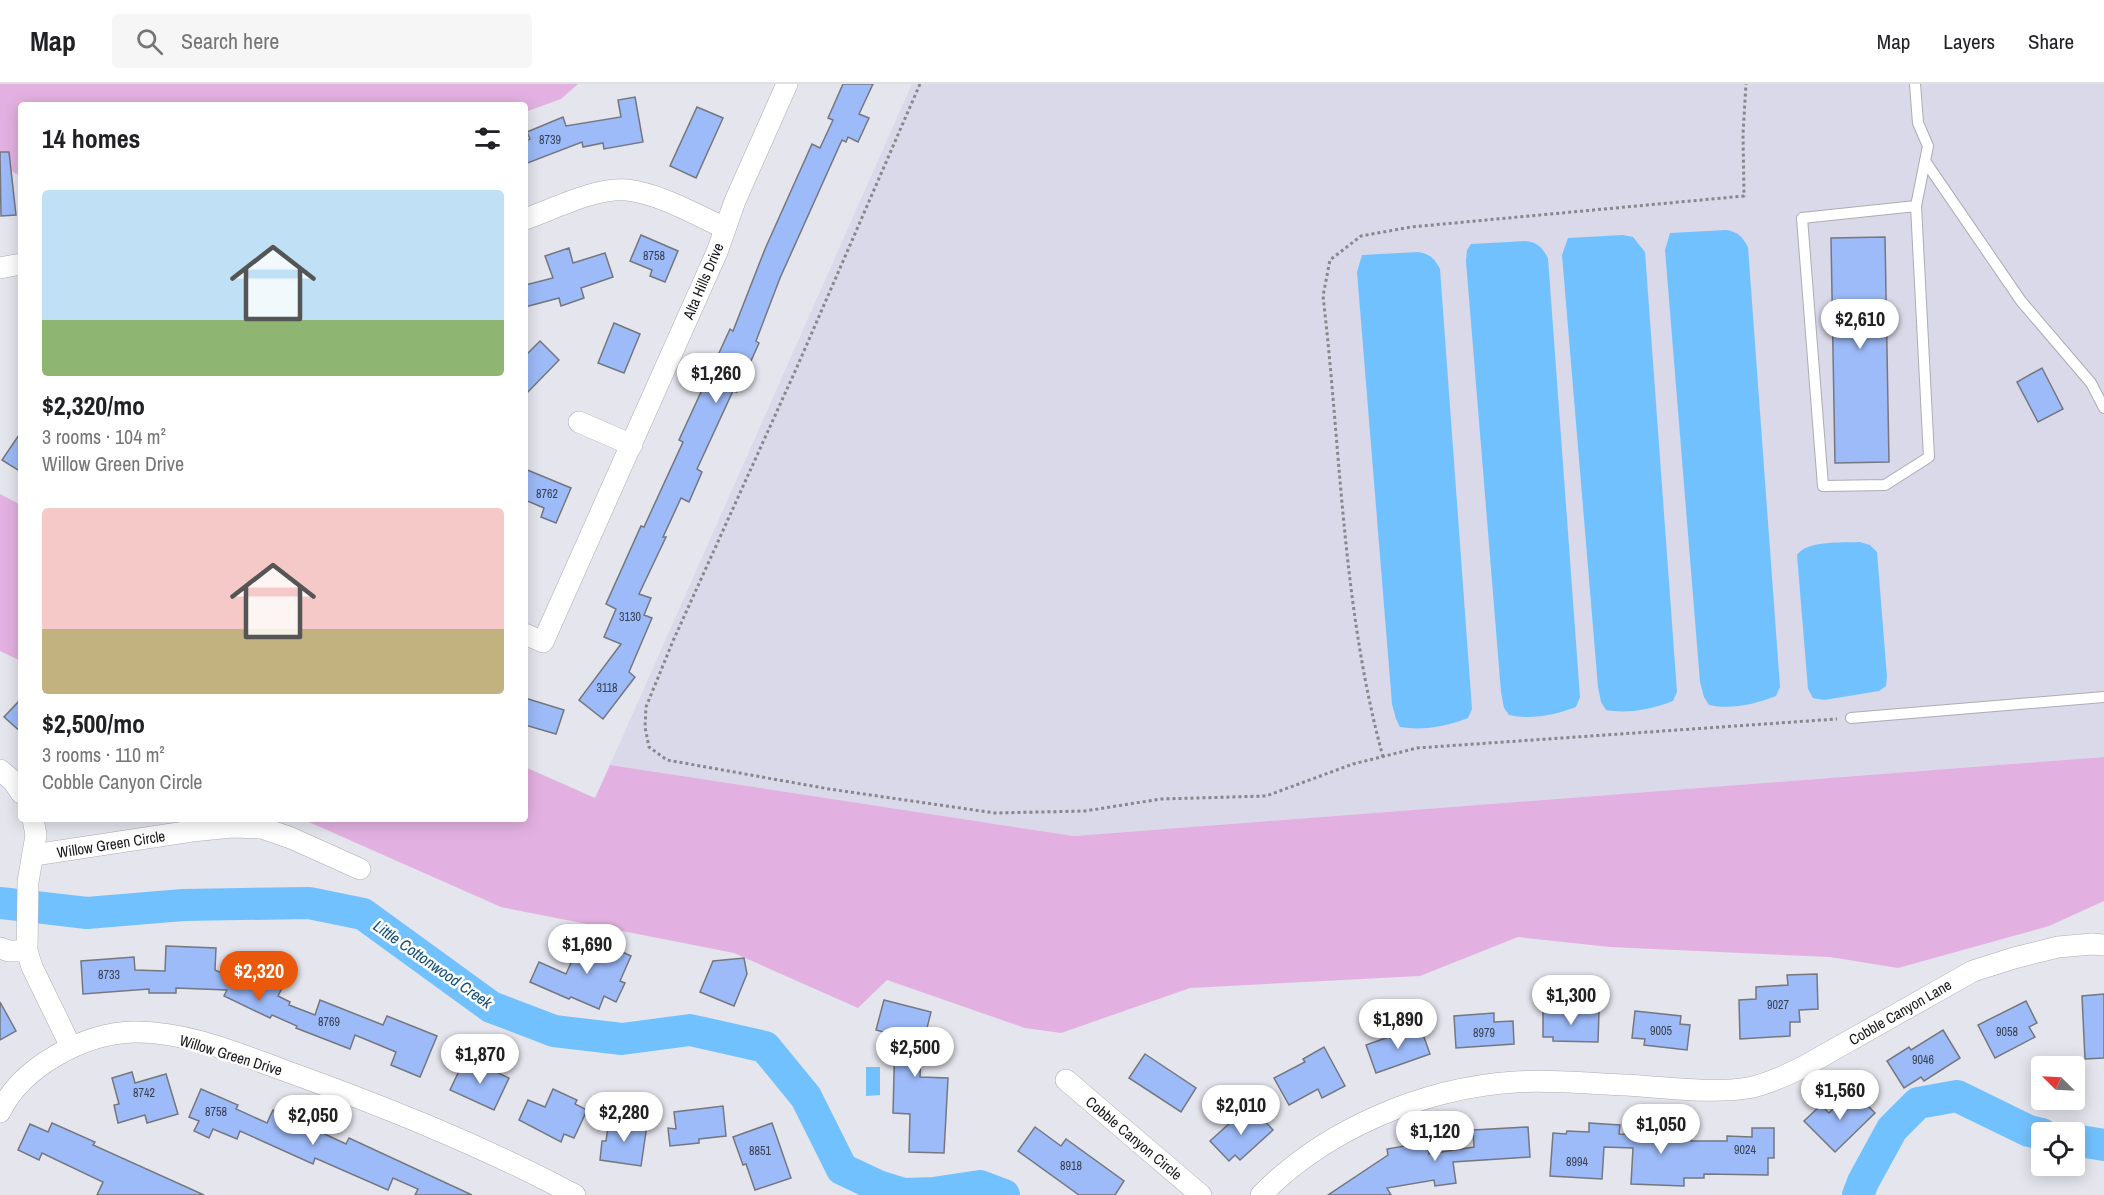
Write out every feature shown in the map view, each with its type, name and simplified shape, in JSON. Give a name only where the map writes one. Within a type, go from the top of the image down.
[{"type":"street","name":"Alta Hills Drive","points":[[534,638],[632,444],[717,252],[735,201],[787,84]]},
{"type":"street","points":[[528,218],[585,197],[625,190],[650,195],[725,228]]},
{"type":"street","points":[[0,268],[18,265]]},
{"type":"street","points":[[579,422],[632,444]]},
{"type":"street","points":[[0,770],[18,788]]},
{"type":"street","name":"Willow Green Circle","points":[[34,822],[36,835],[28,882],[27,943],[32,967],[71,1047]]},
{"type":"street","name":"Willow Green Circle","points":[[34,855],[192,831],[232,827],[262,828],[291,838],[360,869]]},
{"type":"street","points":[[0,948],[9,951],[27,943]]},
{"type":"street","name":"Cobble Canyon Lane","points":[[1261,1195],[1307,1156],[1338,1136],[1381,1115],[1422,1100],[1469,1088],[1515,1082],[1716,1090],[1747,1088],[1776,1080],[1803,1067],[1972,971],[2058,947],[2104,945]]},
{"type":"street","name":"Willow Green Drive","points":[[0,1112],[20,1084],[41,1065],[71,1047],[94,1039],[134,1032],[160,1034],[196,1041],[281,1069],[416,1120],[575,1195]]},
{"type":"street","name":"Cobble Canyon Circle","points":[[1066,1080],[1201,1195]]},
{"type":"lane","points":[[1915,84],[1918,123],[1928,146],[1916,206],[1929,458],[1885,485],[1823,486],[1802,218],[1916,206]]},
{"type":"lane","points":[[1925,161],[2021,301],[2091,383],[2104,408]]},
{"type":"lane","points":[[1851,718],[2104,697]]},
{"type":"path","points":[[920,84],[802,356],[673,641],[646,707],[645,727],[650,747],[667,760],[829,789],[995,813],[1085,811],[1161,799],[1266,796],[1353,764],[1417,748],[1851,718]]},
{"type":"path","points":[[1383,757],[1369,705],[1347,561],[1331,360],[1323,296],[1330,260],[1360,236],[1411,227],[1744,196],[1743,134],[1746,84]]},
{"type":"shaded area","points":[[0,84],[578,84],[561,99],[528,111],[528,102],[18,102],[18,173],[0,162]]},
{"type":"shaded area","points":[[912,84],[2104,84],[2104,757],[1074,836],[610,765]]},
{"type":"shaded area","points":[[0,494],[18,503],[18,660],[0,651]]},
{"type":"shaded area","points":[[2104,757],[2104,901],[2049,926],[1898,968],[1830,957],[1610,947],[1518,937],[1420,976],[1190,988],[1061,1033],[1025,1028],[887,980],[858,1008],[734,953],[501,907],[309,822],[528,822],[528,768],[595,798],[610,765],[1074,836]]},
{"type":"water","points":[[1726,230],[1739,235],[1748,247],[1780,687],[1776,696],[1751,704],[1726,707],[1709,705],[1700,682],[1665,250],[1670,233]]},
{"type":"water","points":[[1623,235],[1633,237],[1645,252],[1677,692],[1673,701],[1631,711],[1606,710],[1601,702],[1598,687],[1562,255],[1568,238]]},
{"type":"water","points":[[1526,241],[1539,246],[1548,258],[1580,697],[1576,707],[1534,717],[1509,715],[1504,708],[1501,692],[1466,261],[1467,250],[1471,244]]},
{"type":"water","points":[[1418,252],[1431,257],[1440,269],[1472,709],[1468,718],[1460,721],[1435,727],[1417,728],[1400,727],[1392,704],[1357,272],[1362,255]]},
{"type":"water","points":[[1860,542],[1870,545],[1877,552],[1886,686],[1879,691],[1824,700],[1813,698],[1808,689],[1797,555],[1802,550],[1817,545]]},
{"type":"water","points":[[866,1067],[880,1067],[880,1095],[866,1096]]},
{"type":"building","points":[[843,84],[873,84],[859,114],[869,118],[858,142],[848,137],[846,142],[842,140],[780,278],[756,341],[759,343],[737,392],[733,391],[697,469],[702,472],[689,502],[681,498],[663,537],[666,537],[639,594],[651,598],[644,615],[652,618],[629,672],[635,677],[603,719],[579,700],[621,644],[604,637],[616,609],[606,604],[641,526],[644,527],[683,442],[679,440],[730,329],[733,331],[765,249],[812,144],[820,148],[833,120],[828,118]]},
{"type":"building","points":[[635,97],[643,142],[604,149],[603,143],[583,147],[582,142],[528,163],[528,140],[530,139],[528,132],[563,117],[566,126],[621,117],[618,100]]},
{"type":"building","points":[[697,107],[723,118],[696,178],[670,166]]},
{"type":"building","points":[[0,152],[9,152],[16,215],[1,216]]},
{"type":"building","points":[[641,235],[678,251],[665,282],[650,276],[652,270],[630,261]]},
{"type":"building","points":[[1885,237],[1889,462],[1835,463],[1831,238]]},
{"type":"building","points":[[569,248],[573,263],[605,253],[613,277],[581,288],[584,298],[561,306],[559,298],[528,306],[528,284],[553,278],[545,256]]},
{"type":"building","points":[[614,323],[640,334],[624,373],[598,363]]},
{"type":"building","points":[[540,341],[559,360],[528,392],[528,353]]},
{"type":"building","points":[[2042,368],[2063,409],[2038,422],[2017,382]]},
{"type":"building","points":[[18,436],[18,470],[2,460]]},
{"type":"building","points":[[528,470],[571,488],[556,523],[541,517],[544,508],[528,501]]},
{"type":"building","points":[[528,699],[564,710],[556,734],[528,726]]},
{"type":"building","points":[[18,702],[18,729],[4,717]]},
{"type":"building","points":[[591,938],[631,956],[620,981],[625,983],[616,1002],[604,996],[599,1009],[530,982],[539,962],[566,974],[579,945],[586,949]]},
{"type":"building","points":[[166,946],[216,948],[215,970],[253,987],[257,976],[282,988],[278,996],[290,1002],[289,1005],[315,1015],[320,1000],[383,1025],[387,1016],[437,1036],[420,1077],[391,1065],[396,1052],[355,1035],[350,1049],[296,1028],[297,1026],[272,1015],[270,1018],[224,996],[227,990],[176,988],[176,993],[149,993],[149,989],[83,994],[81,961],[134,957],[135,970],[165,971]]},
{"type":"building","points":[[744,958],[747,974],[734,1006],[700,992],[713,961]]},
{"type":"building","points":[[1817,974],[1818,1009],[1799,1010],[1800,1022],[1790,1022],[1790,1036],[1740,1039],[1739,1000],[1756,999],[1756,987],[1788,985],[1787,975]]},
{"type":"building","points":[[2104,994],[2104,1058],[2085,1059],[2082,996]]},
{"type":"building","points":[[884,1000],[931,1012],[921,1052],[920,1077],[948,1078],[944,1153],[909,1152],[910,1114],[893,1113],[895,1035],[876,1030]]},
{"type":"building","points":[[2026,1001],[2037,1023],[2029,1027],[2035,1037],[1995,1058],[1978,1025]]},
{"type":"building","points":[[0,1002],[16,1031],[0,1040]]},
{"type":"building","points":[[1543,1010],[1599,1011],[1598,1042],[1553,1041],[1553,1037],[1543,1037]]},
{"type":"building","points":[[1635,1011],[1681,1016],[1680,1024],[1690,1025],[1687,1050],[1644,1045],[1645,1039],[1632,1038]]},
{"type":"building","points":[[1494,1013],[1494,1022],[1513,1021],[1514,1044],[1456,1048],[1454,1016]]},
{"type":"building","points":[[1420,1026],[1430,1054],[1376,1073],[1366,1045]]},
{"type":"building","points":[[1943,1030],[1960,1058],[1924,1081],[1921,1077],[1904,1088],[1887,1061],[1909,1047],[1911,1050]]},
{"type":"building","points":[[1324,1047],[1345,1086],[1322,1098],[1318,1089],[1289,1105],[1274,1078],[1305,1062],[1303,1059]]},
{"type":"building","points":[[1145,1054],[1196,1088],[1181,1112],[1129,1078]]},
{"type":"building","points":[[473,1061],[509,1078],[494,1110],[450,1090],[460,1069],[468,1072]]},
{"type":"building","points":[[132,1072],[135,1083],[166,1074],[178,1114],[147,1123],[145,1115],[118,1123],[114,1105],[119,1104],[112,1078]]},
{"type":"building","points":[[201,1089],[238,1105],[236,1109],[267,1123],[273,1110],[346,1144],[349,1138],[472,1195],[415,1195],[418,1189],[393,1178],[388,1190],[315,1158],[313,1164],[240,1131],[237,1139],[213,1129],[209,1138],[194,1131],[199,1121],[189,1117]]},
{"type":"building","points":[[553,1089],[577,1100],[575,1104],[587,1110],[574,1138],[564,1134],[561,1142],[519,1120],[528,1100],[545,1107]]},
{"type":"building","points":[[1852,1090],[1875,1113],[1835,1152],[1804,1121],[1821,1105],[1829,1113]]},
{"type":"building","points":[[723,1106],[726,1136],[699,1139],[699,1143],[670,1146],[668,1128],[676,1129],[674,1112]]},
{"type":"building","points":[[1243,1111],[1251,1119],[1257,1113],[1273,1130],[1240,1160],[1235,1155],[1229,1161],[1210,1141]]},
{"type":"building","points":[[609,1120],[647,1125],[641,1166],[600,1160],[602,1141],[606,1141]]},
{"type":"building","points":[[52,1123],[95,1142],[93,1145],[204,1195],[97,1195],[103,1182],[42,1153],[39,1160],[18,1150],[30,1124],[48,1132]]},
{"type":"building","points":[[772,1123],[791,1178],[755,1190],[733,1137]]},
{"type":"building","points":[[1589,1123],[1620,1125],[1619,1134],[1669,1136],[1669,1129],[1691,1130],[1691,1141],[1727,1141],[1727,1136],[1752,1137],[1752,1128],[1774,1128],[1774,1158],[1768,1158],[1768,1175],[1704,1174],[1704,1178],[1684,1178],[1684,1186],[1631,1184],[1633,1148],[1604,1147],[1602,1179],[1550,1176],[1553,1133],[1589,1132]]},
{"type":"building","points":[[1035,1127],[1061,1146],[1066,1139],[1124,1181],[1115,1195],[1079,1195],[1018,1151]]},
{"type":"building","points":[[1528,1127],[1530,1157],[1453,1162],[1456,1183],[1435,1186],[1434,1180],[1387,1188],[1391,1195],[1328,1195],[1388,1155],[1387,1149],[1427,1142],[1429,1154],[1474,1147],[1473,1130]]},
{"type":"waterway","name":"Little Cottonwood Creek","points":[[0,903],[87,913],[183,905],[309,903],[363,914],[491,1007],[554,1031],[622,1039],[690,1030],[765,1047],[806,1097],[842,1169],[878,1186],[904,1194],[933,1193],[980,1186],[1004,1195]]},
{"type":"waterway","name":"Little Cottonwood Creek","points":[[1858,1195],[1892,1129],[1918,1103],[1957,1096],[2031,1131]]},
{"type":"waterway","name":"Little Cottonwood Creek","points":[[2085,1142],[2104,1145]]}]
